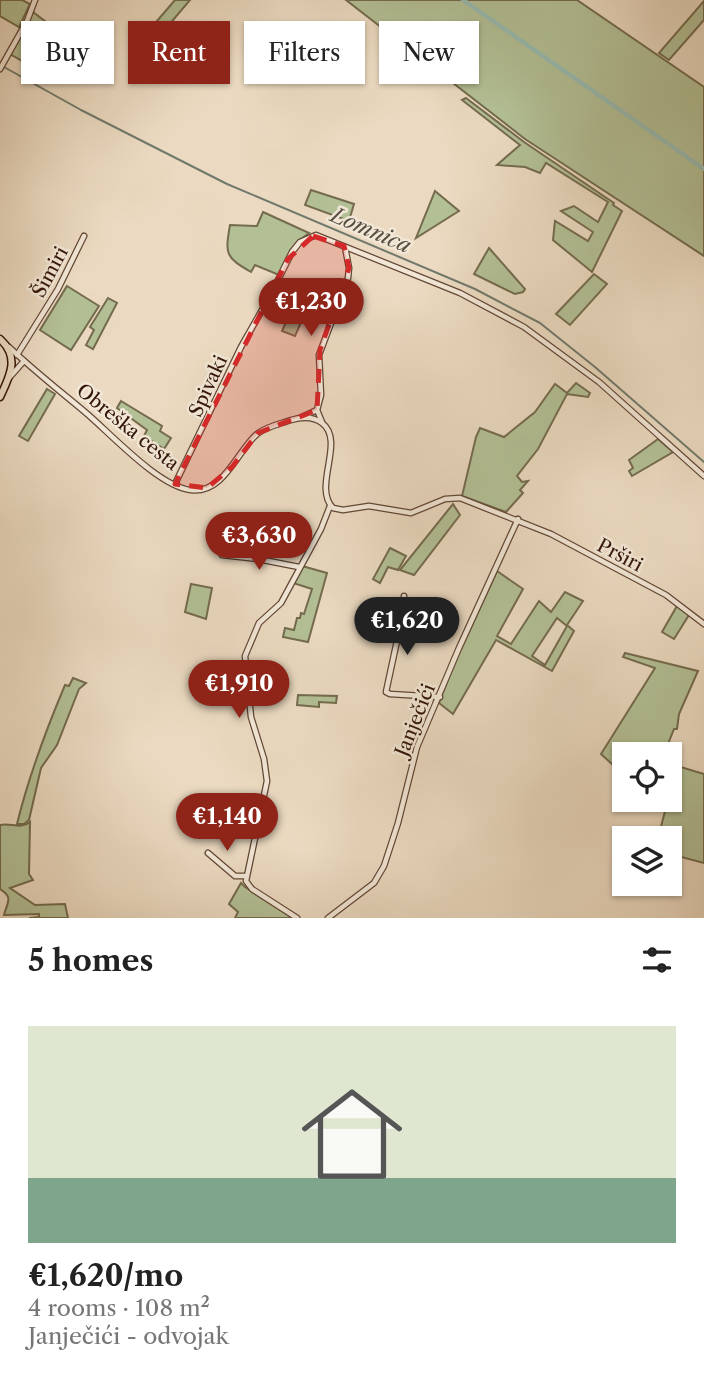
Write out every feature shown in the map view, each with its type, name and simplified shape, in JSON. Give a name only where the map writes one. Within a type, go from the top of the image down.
[{"type":"main road","name":"Obreška cesta","points":[[0,339],[7,345]]},
{"type":"main road","points":[[0,397],[13,361],[7,345]]},
{"type":"street","points":[[0,68],[27,21],[35,0]]},
{"type":"street","name":"Spivaki","points":[[175,484],[244,340],[266,304],[288,258],[300,242],[316,235],[344,246]]},
{"type":"street","name":"Šimiri","points":[[17,355],[58,289],[84,236]]},
{"type":"street","points":[[297,918],[252,890],[247,884],[246,876],[267,781],[250,709],[246,656],[257,626],[279,605],[321,529],[330,506],[326,484],[331,442],[317,410],[321,395],[320,350],[348,278],[349,268],[344,246]]},
{"type":"street","points":[[344,246],[460,293],[524,327],[599,382],[704,476]]},
{"type":"street","name":"Obreška cesta","points":[[7,345],[157,474],[190,490],[207,488],[232,467],[258,433],[269,427],[301,418],[322,422]]},
{"type":"street","points":[[9,378],[24,361]]},
{"type":"street","points":[[301,418],[317,410]]},
{"type":"street","points":[[330,506],[343,510],[369,506],[411,513],[455,497],[518,519]]},
{"type":"street","name":"Prširi","points":[[518,519],[656,589],[704,624]]},
{"type":"street","name":"Janječići","points":[[328,918],[374,883],[384,866],[398,824],[413,760],[453,662],[518,519]]},
{"type":"street","points":[[222,555],[299,567]]},
{"type":"street","points":[[404,596],[404,608],[386,691],[390,694],[440,697]]},
{"type":"street","points":[[208,853],[235,876],[246,876]]},
{"type":"highlighted area","points":[[313,236],[344,246],[349,268],[320,350],[317,410],[258,433],[232,467],[207,488],[175,484],[288,259]]},
{"type":"green space","points":[[0,0],[22,0],[30,4],[19,27],[0,16]]},
{"type":"green space","points":[[175,0],[190,0],[172,21],[157,21]]},
{"type":"green space","points":[[346,0],[577,0],[704,87],[704,256],[525,139],[454,84],[479,84],[479,21],[379,21],[379,26]]},
{"type":"green space","points":[[704,1],[704,20],[669,60],[659,53]]},
{"type":"green space","points":[[33,12],[45,21],[28,21]]},
{"type":"green space","points":[[21,34],[21,60],[10,54]]},
{"type":"green space","points":[[466,98],[622,211],[592,272],[553,240],[555,221],[588,241],[593,232],[561,211],[574,206],[598,222],[608,202],[546,163],[540,173],[525,167],[497,165],[520,145],[462,100]]},
{"type":"green space","points":[[311,190],[354,204],[349,221],[305,205]]},
{"type":"green space","points":[[435,191],[459,211],[416,238]]},
{"type":"green space","points":[[263,212],[309,233],[294,247],[279,275],[255,265],[251,272],[229,254],[230,225],[257,226]]},
{"type":"green space","points":[[489,248],[525,289],[523,292],[515,294],[474,274]]},
{"type":"green space","points":[[594,274],[607,284],[570,325],[556,314]]},
{"type":"green space","points":[[309,285],[316,289],[295,336],[282,331],[300,291],[305,292]]},
{"type":"green space","points":[[67,286],[99,306],[71,350],[40,330]]},
{"type":"green space","points":[[108,298],[117,303],[93,349],[86,345],[94,330],[90,327]]},
{"type":"green space","points":[[576,383],[590,393],[588,397],[567,394],[538,449],[517,476],[522,482],[528,481],[520,490],[523,493],[506,512],[462,496],[480,428],[504,437],[535,412],[555,384],[567,393]]},
{"type":"green space","points":[[47,389],[55,394],[28,441],[19,436]]},
{"type":"green space","points":[[121,401],[162,426],[160,431],[171,438],[164,449],[144,436],[147,430],[117,408]]},
{"type":"green space","points":[[658,439],[673,452],[632,476],[629,471],[633,468],[629,460]]},
{"type":"green space","points":[[453,504],[460,515],[414,575],[400,570]]},
{"type":"green space","points":[[390,548],[406,556],[398,570],[388,567],[380,583],[373,579]]},
{"type":"green space","points":[[302,566],[327,573],[308,642],[283,637],[285,628],[294,630],[297,618],[300,618],[301,613],[304,614],[312,589],[293,583]]},
{"type":"green space","points":[[497,571],[523,589],[497,636],[511,644],[539,601],[551,612],[565,592],[583,601],[567,625],[574,631],[552,671],[496,640],[453,714],[439,703]],"holes":[[[557,618],[567,626],[545,665],[532,656]]]},
{"type":"green space","points":[[191,584],[212,588],[206,619],[185,612]]},
{"type":"green space","points":[[677,606],[689,615],[674,639],[662,632]]},
{"type":"green space","points":[[625,653],[698,671],[679,714],[677,729],[674,729],[669,742],[612,742],[612,764],[601,754],[655,668],[623,657]]},
{"type":"green space","points":[[73,678],[86,683],[79,689],[57,745],[41,768],[29,820],[24,824],[17,824],[45,736],[65,685],[69,686]]},
{"type":"green space","points":[[298,695],[337,696],[336,703],[319,702],[319,707],[297,705]]},
{"type":"green space","points":[[682,767],[704,774],[704,863],[682,857],[682,826],[661,826],[665,812],[682,812]]},
{"type":"green space","points":[[30,822],[29,874],[33,880],[10,888],[35,905],[65,904],[68,918],[29,918],[39,917],[39,914],[4,915],[8,900],[7,894],[0,889],[0,825],[23,825]]},
{"type":"green space","points":[[241,883],[295,918],[235,918],[238,912],[229,904]]},
{"type":"waterway","points":[[463,0],[704,169]]},
{"type":"waterway","name":"Lomnica","points":[[4,67],[81,110],[227,184],[475,289],[540,323],[704,462]]}]
